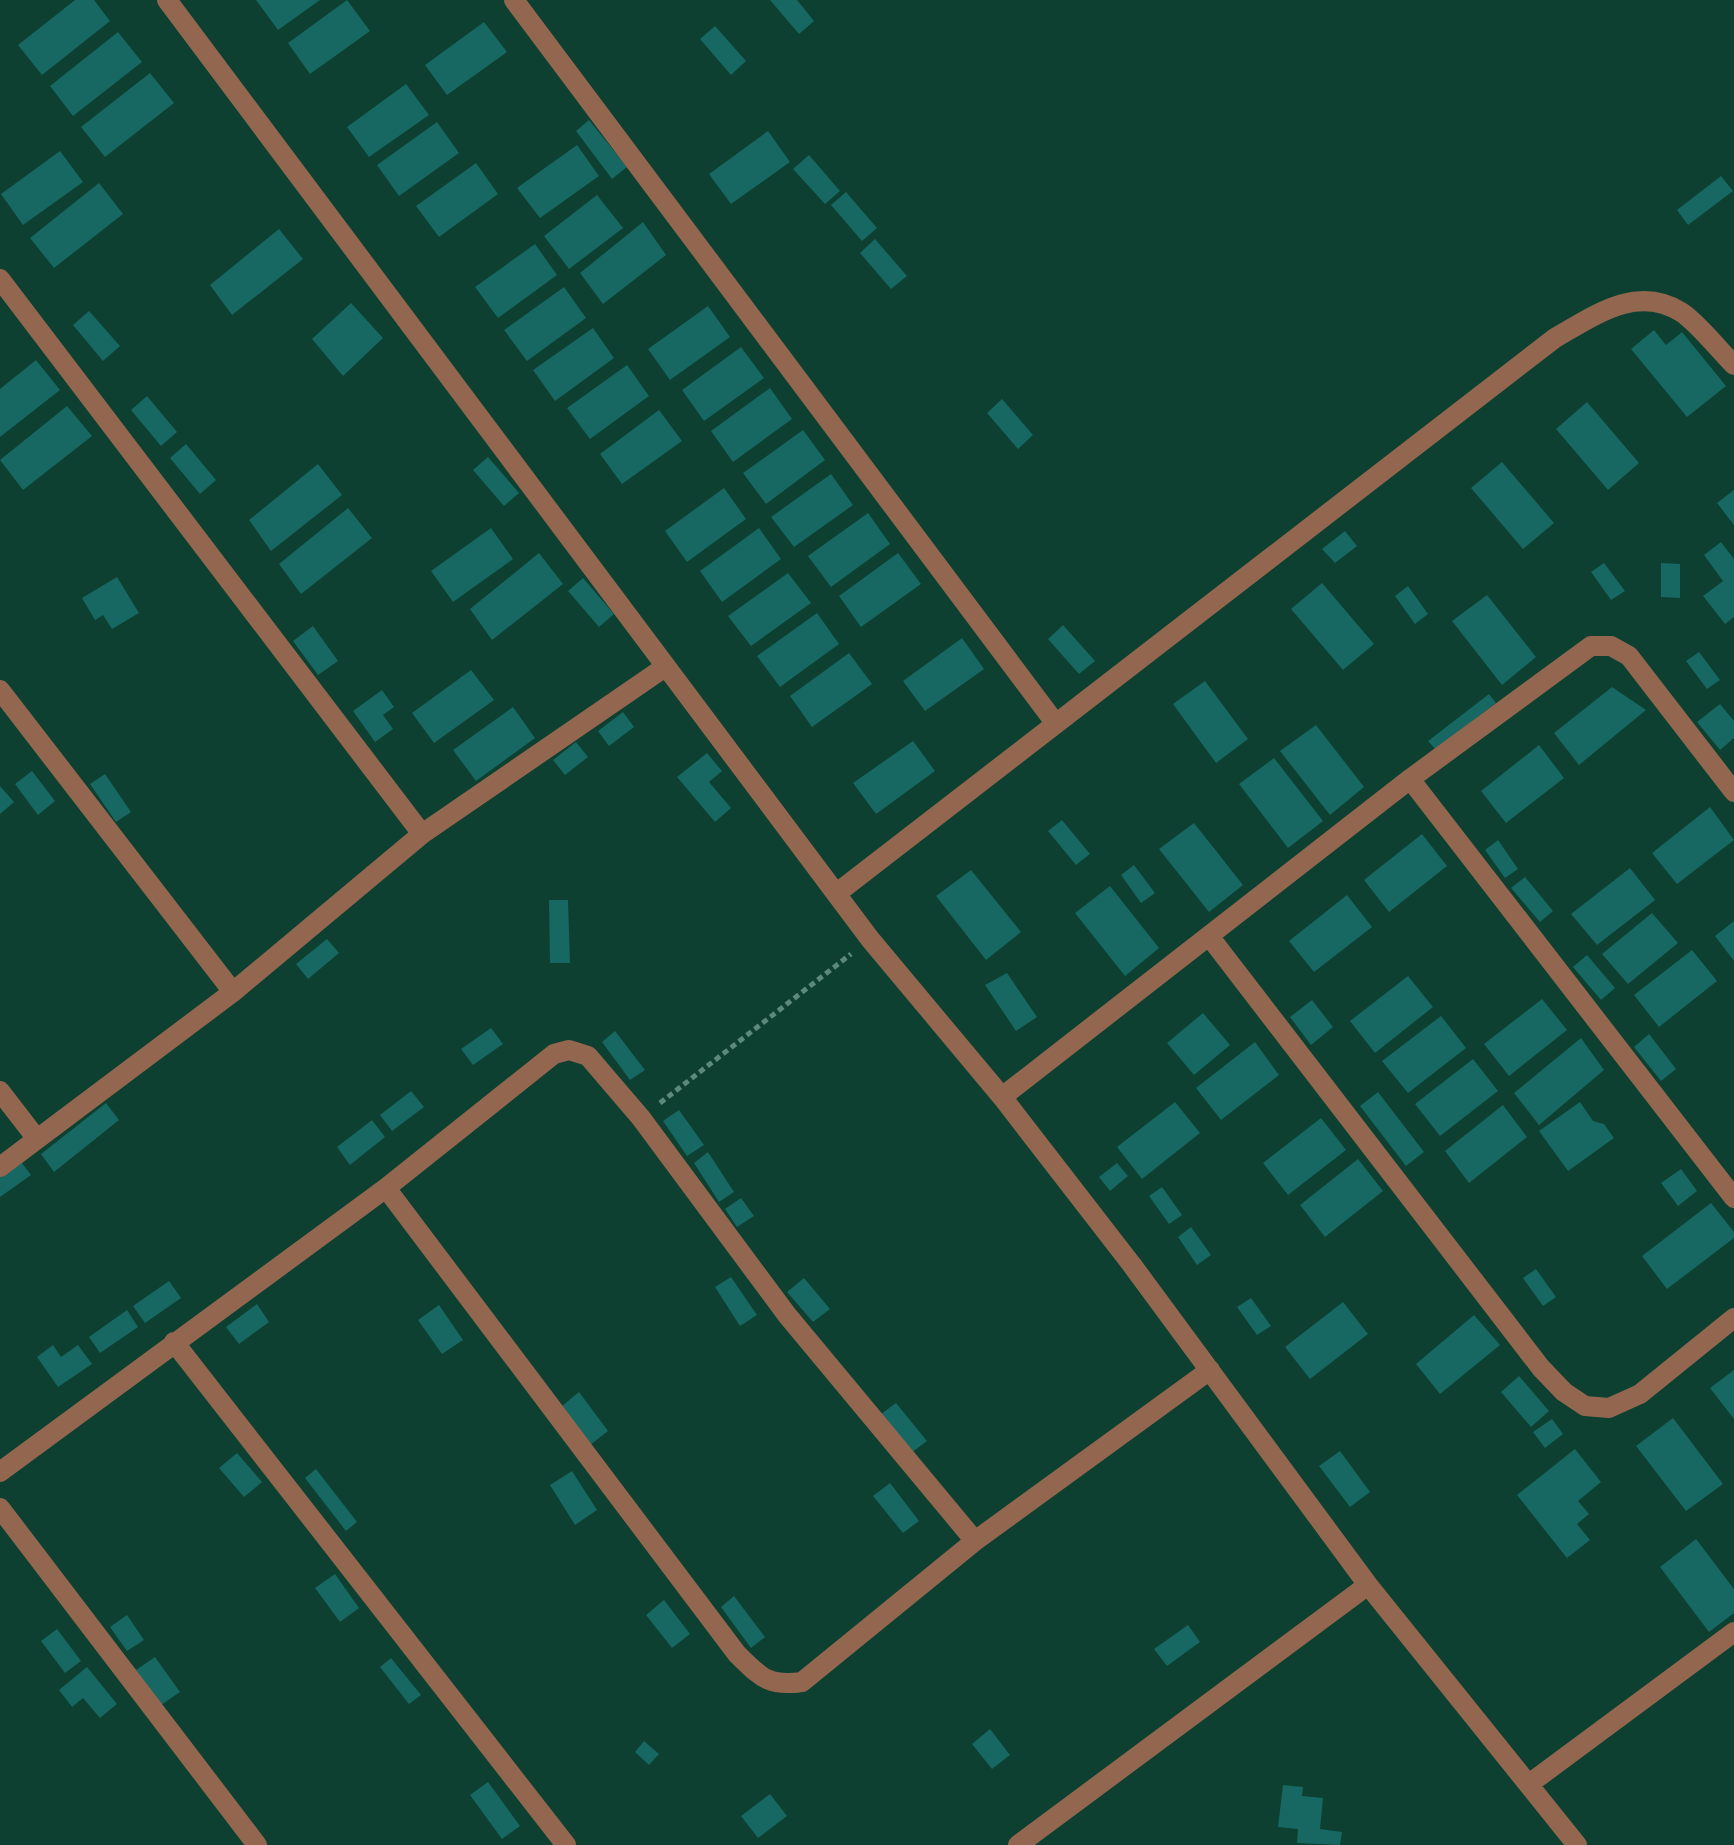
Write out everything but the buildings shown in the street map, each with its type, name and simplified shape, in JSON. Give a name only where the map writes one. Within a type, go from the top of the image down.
[{"type":"street","points":[[167,0],[870,939],[1002,1097],[1210,1370],[1368,1585],[1577,1845]]},
{"type":"street","points":[[514,0],[1056,724]]},
{"type":"street","points":[[0,279],[422,834]]},
{"type":"street","points":[[837,893],[1555,338],[1604,310],[1642,298],[1680,312],[1734,365]]},
{"type":"street","points":[[1002,1097],[1410,779],[1591,646],[1611,646],[1629,656],[1734,792]]},
{"type":"street","points":[[0,1167],[233,992],[422,834],[665,667]]},
{"type":"street","points":[[0,690],[233,992]]},
{"type":"street","points":[[1410,779],[1734,1198]]},
{"type":"street","points":[[1209,936],[1541,1368],[1564,1392],[1585,1406],[1609,1408],[1640,1394],[1734,1318]]},
{"type":"street","points":[[0,1472],[386,1188],[554,1054],[569,1050],[588,1056],[641,1118],[787,1315],[975,1541]]},
{"type":"street","points":[[0,1091],[37,1139]]},
{"type":"street","points":[[386,1188],[737,1654],[759,1676],[781,1685],[802,1682],[975,1541],[1210,1370]]},
{"type":"street","points":[[174,1342],[566,1845]]},
{"type":"street","points":[[0,1508],[257,1845]]},
{"type":"street","points":[[1018,1845],[1368,1585]]},
{"type":"street","points":[[1529,1784],[1734,1632]]},
{"type":"path","points":[[641,1118],[870,939]]}]
